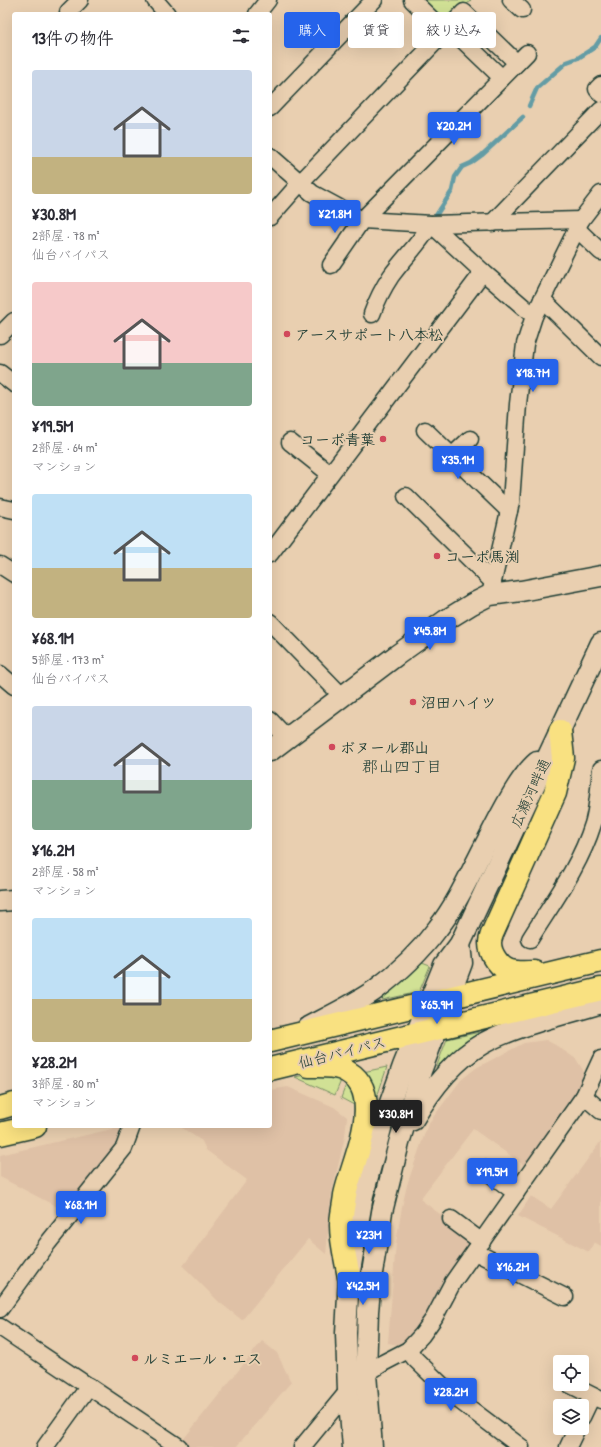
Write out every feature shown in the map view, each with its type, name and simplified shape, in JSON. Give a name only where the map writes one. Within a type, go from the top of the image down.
[{"type":"highway","points":[[555,741],[563,758],[555,793],[492,934],[490,942],[491,950],[498,963],[505,969],[513,972],[555,971]]},
{"type":"highway","name":"仙台バイパス","points":[[272,1041],[555,971],[601,961]]},
{"type":"highway","name":"仙台バイパス","points":[[274,1068],[601,989]]},
{"type":"highway","points":[[274,1068],[331,1067],[342,1069],[358,1080],[365,1095],[367,1104],[365,1122],[346,1194],[341,1224],[349,1277]]},
{"type":"highway","points":[[0,1108],[12,1105]]},
{"type":"highway","points":[[0,1134],[26,1128]]},
{"type":"street","points":[[68,12],[80,0]]},
{"type":"street","points":[[154,0],[165,12]]},
{"type":"street","points":[[259,12],[268,0]]},
{"type":"street","points":[[272,106],[374,0]]},
{"type":"street","points":[[412,0],[426,12]]},
{"type":"street","points":[[331,264],[362,220],[522,58],[496,37]]},
{"type":"street","points":[[272,215],[300,183],[429,48]]},
{"type":"street","points":[[468,48],[502,78]]},
{"type":"street","points":[[601,85],[597,89],[601,94]]},
{"type":"street","points":[[492,223],[601,110]]},
{"type":"street","points":[[272,158],[312,193],[362,220],[431,224],[579,224]]},
{"type":"street","points":[[272,750],[342,696],[491,589],[509,511],[514,468],[518,404],[525,344],[534,316],[579,224],[601,194]]},
{"type":"street","points":[[431,224],[534,316]]},
{"type":"street","points":[[372,314],[378,296],[391,276],[422,239],[431,224]]},
{"type":"street","points":[[579,224],[601,252]]},
{"type":"street","points":[[272,551],[483,272]]},
{"type":"street","points":[[542,299],[601,357]]},
{"type":"street","points":[[0,373],[12,382]]},
{"type":"street","points":[[425,430],[509,511]]},
{"type":"street","points":[[452,456],[470,439]]},
{"type":"street","points":[[290,442],[330,474]]},
{"type":"street","points":[[406,496],[491,589],[521,591],[601,576]]},
{"type":"street","points":[[0,507],[12,510]]},
{"type":"street","points":[[0,565],[12,573]]},
{"type":"street","points":[[272,624],[342,696]]},
{"type":"street","name":"広瀬河畔通","points":[[353,1447],[348,1391],[346,1333],[349,1277],[363,1195],[382,1125],[416,1034],[439,1001],[462,963],[460,944],[601,643]]},
{"type":"street","points":[[0,674],[12,684]]},
{"type":"street","points":[[272,722],[287,738]]},
{"type":"street","points":[[292,1036],[345,1008],[375,990],[406,964],[424,946],[439,928],[518,787],[531,767],[555,741]]},
{"type":"street","points":[[530,939],[578,861],[598,824],[601,769]]},
{"type":"street","points":[[0,901],[12,900]]},
{"type":"street","name":"広瀬河畔通","points":[[399,1144],[421,1071],[437,1028],[439,1001]]},
{"type":"street","points":[[372,1447],[366,1374],[368,1311],[371,1279],[382,1212],[399,1144],[422,1106],[441,1080],[469,1053],[482,1044],[517,1029],[601,1003]]},
{"type":"street","points":[[302,1447],[348,1391],[366,1374],[408,1350],[422,1335],[430,1324],[453,1282],[584,1096],[601,1059]]},
{"type":"street","points":[[584,1096],[601,1111]]},
{"type":"street","points":[[0,1309],[48,1243],[124,1148],[131,1128]]},
{"type":"street","points":[[484,1169],[516,1193]]},
{"type":"street","points":[[451,1219],[478,1247],[565,1297]]},
{"type":"street","points":[[0,1327],[179,1447]]},
{"type":"street","points":[[408,1350],[415,1359],[452,1395],[521,1447]]},
{"type":"street","points":[[45,1447],[89,1386]]},
{"type":"street","points":[[583,1391],[597,1398],[589,1408]]},
{"type":"street","points":[[568,1447],[574,1435]]},
{"type":"shaded area","points":[[546,1040],[576,1059],[583,1070],[586,1083],[525,1166],[473,1129],[420,1199],[474,1240],[417,1330],[408,1340],[398,1345],[388,1343],[396,1242],[402,1207],[407,1185],[428,1124],[461,1080],[476,1068],[524,1043]]},
{"type":"shaded area","points":[[288,1087],[334,1107],[347,1117],[345,1136],[332,1192],[326,1254],[308,1239],[242,1320],[219,1302],[183,1266],[247,1180],[206,1150],[202,1141],[182,1128],[272,1128],[272,1090]]},
{"type":"shaded area","points":[[116,1128],[125,1128],[121,1145],[65,1211],[0,1177],[0,1155]]},
{"type":"shaded area","points":[[601,1141],[601,1246],[594,1242],[589,1252],[518,1216],[531,1196],[551,1209]]},
{"type":"shaded area","points":[[262,1341],[277,1353],[291,1382],[236,1447],[190,1447],[182,1441]]},
{"type":"green space","points":[[418,0],[471,0],[460,12],[430,12]]},
{"type":"green space","points":[[422,963],[430,966],[419,992],[382,1000],[382,997]]},
{"type":"green space","points":[[480,1032],[457,1048],[436,1068],[447,1039]]},
{"type":"green space","points":[[387,1067],[375,1103],[363,1072]]},
{"type":"green space","points":[[315,1073],[342,1078],[335,1095],[295,1077]]},
{"type":"green space","points":[[347,1082],[353,1086],[358,1114],[352,1131],[354,1105],[341,1098]]},
{"type":"waterway","points":[[529,106],[537,88],[567,62],[578,58],[595,47],[601,38]]},
{"type":"waterway","points":[[435,217],[452,191],[455,177],[462,167],[471,163],[482,155],[523,117]]},
{"type":"place","name":"アースサポート八本松","points":[[287,334]]},
{"type":"place","name":"コーポ青葉","points":[[383,439]]},
{"type":"place","name":"コーポ馬渕","points":[[437,556]]},
{"type":"place","name":"沼田ハイツ","points":[[413,702]]},
{"type":"place","name":"ボヌール郡山","points":[[332,747]]},
{"type":"place","name":"ルミエール・エス","points":[[135,1358]]},
{"type":"district","name":"郡山四丁目","points":[[402,766]]}]
